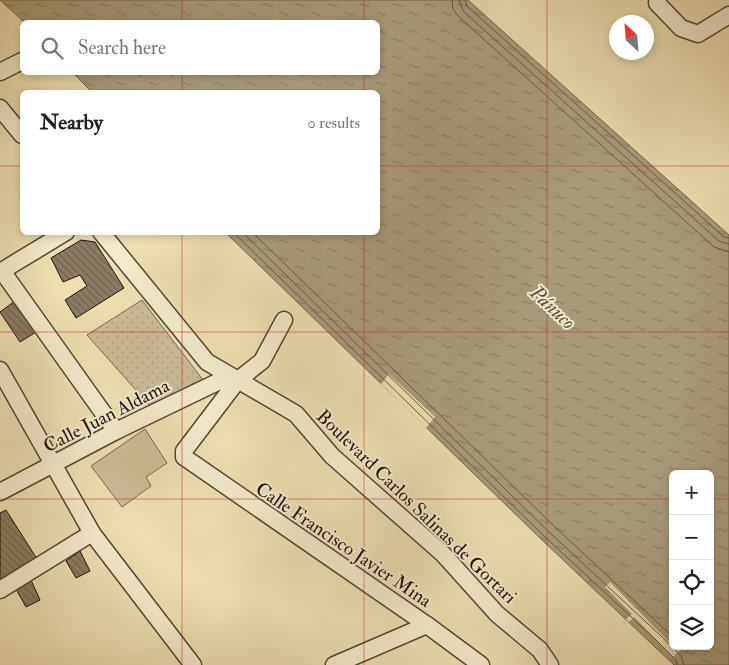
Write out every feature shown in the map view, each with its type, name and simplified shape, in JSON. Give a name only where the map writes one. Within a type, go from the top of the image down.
[{"type":"street","points":[[657,4],[681,28],[698,34],[729,15]]},
{"type":"street","points":[[0,72],[20,62]]},
{"type":"street","points":[[0,108],[20,133]]},
{"type":"street","points":[[61,235],[1,271],[116,431]]},
{"type":"street","name":"Boulevard Carlos Salinas de Gortari","points":[[103,235],[207,362],[296,414],[332,456],[443,554],[497,614],[540,650],[550,665]]},
{"type":"street","points":[[234,378],[262,361],[284,320]]},
{"type":"street","points":[[0,370],[92,533],[192,665]]},
{"type":"street","name":"Calle Juan Aldama","points":[[0,492],[116,431],[234,378]]},
{"type":"street","name":"Calle Francisco Javier Mina","points":[[234,378],[184,451],[184,457],[187,461],[427,625],[481,665]]},
{"type":"street","points":[[0,590],[92,533]]},
{"type":"street","points":[[334,665],[427,625]]},
{"type":"shaded area","points":[[142,300],[203,380],[151,407],[87,335]]},
{"type":"shaded area","points":[[145,429],[167,463],[146,477],[151,486],[122,507],[91,466]]},
{"type":"water","name":"Pánuco","points":[[0,0],[468,0],[729,235],[729,665],[674,665],[542,540],[228,235],[380,235],[380,90],[90,90],[75,75],[380,75],[380,20],[22,20]]},
{"type":"pier","points":[[389,374],[435,417],[426,428],[381,384]]},
{"type":"pier","points":[[610,582],[669,642],[669,650],[680,650],[673,657],[634,617],[629,622],[626,619],[632,614],[605,587]]},
{"type":"building","points":[[81,240],[95,242],[124,288],[76,318],[65,300],[87,286],[80,275],[63,282],[51,258]]},
{"type":"building","points":[[15,301],[36,332],[20,342],[0,312]]},
{"type":"building","points":[[6,510],[37,559],[0,581],[0,513]]},
{"type":"building","points":[[80,551],[90,571],[76,578],[66,561]]},
{"type":"building","points":[[31,580],[40,600],[26,607],[16,589]]}]
